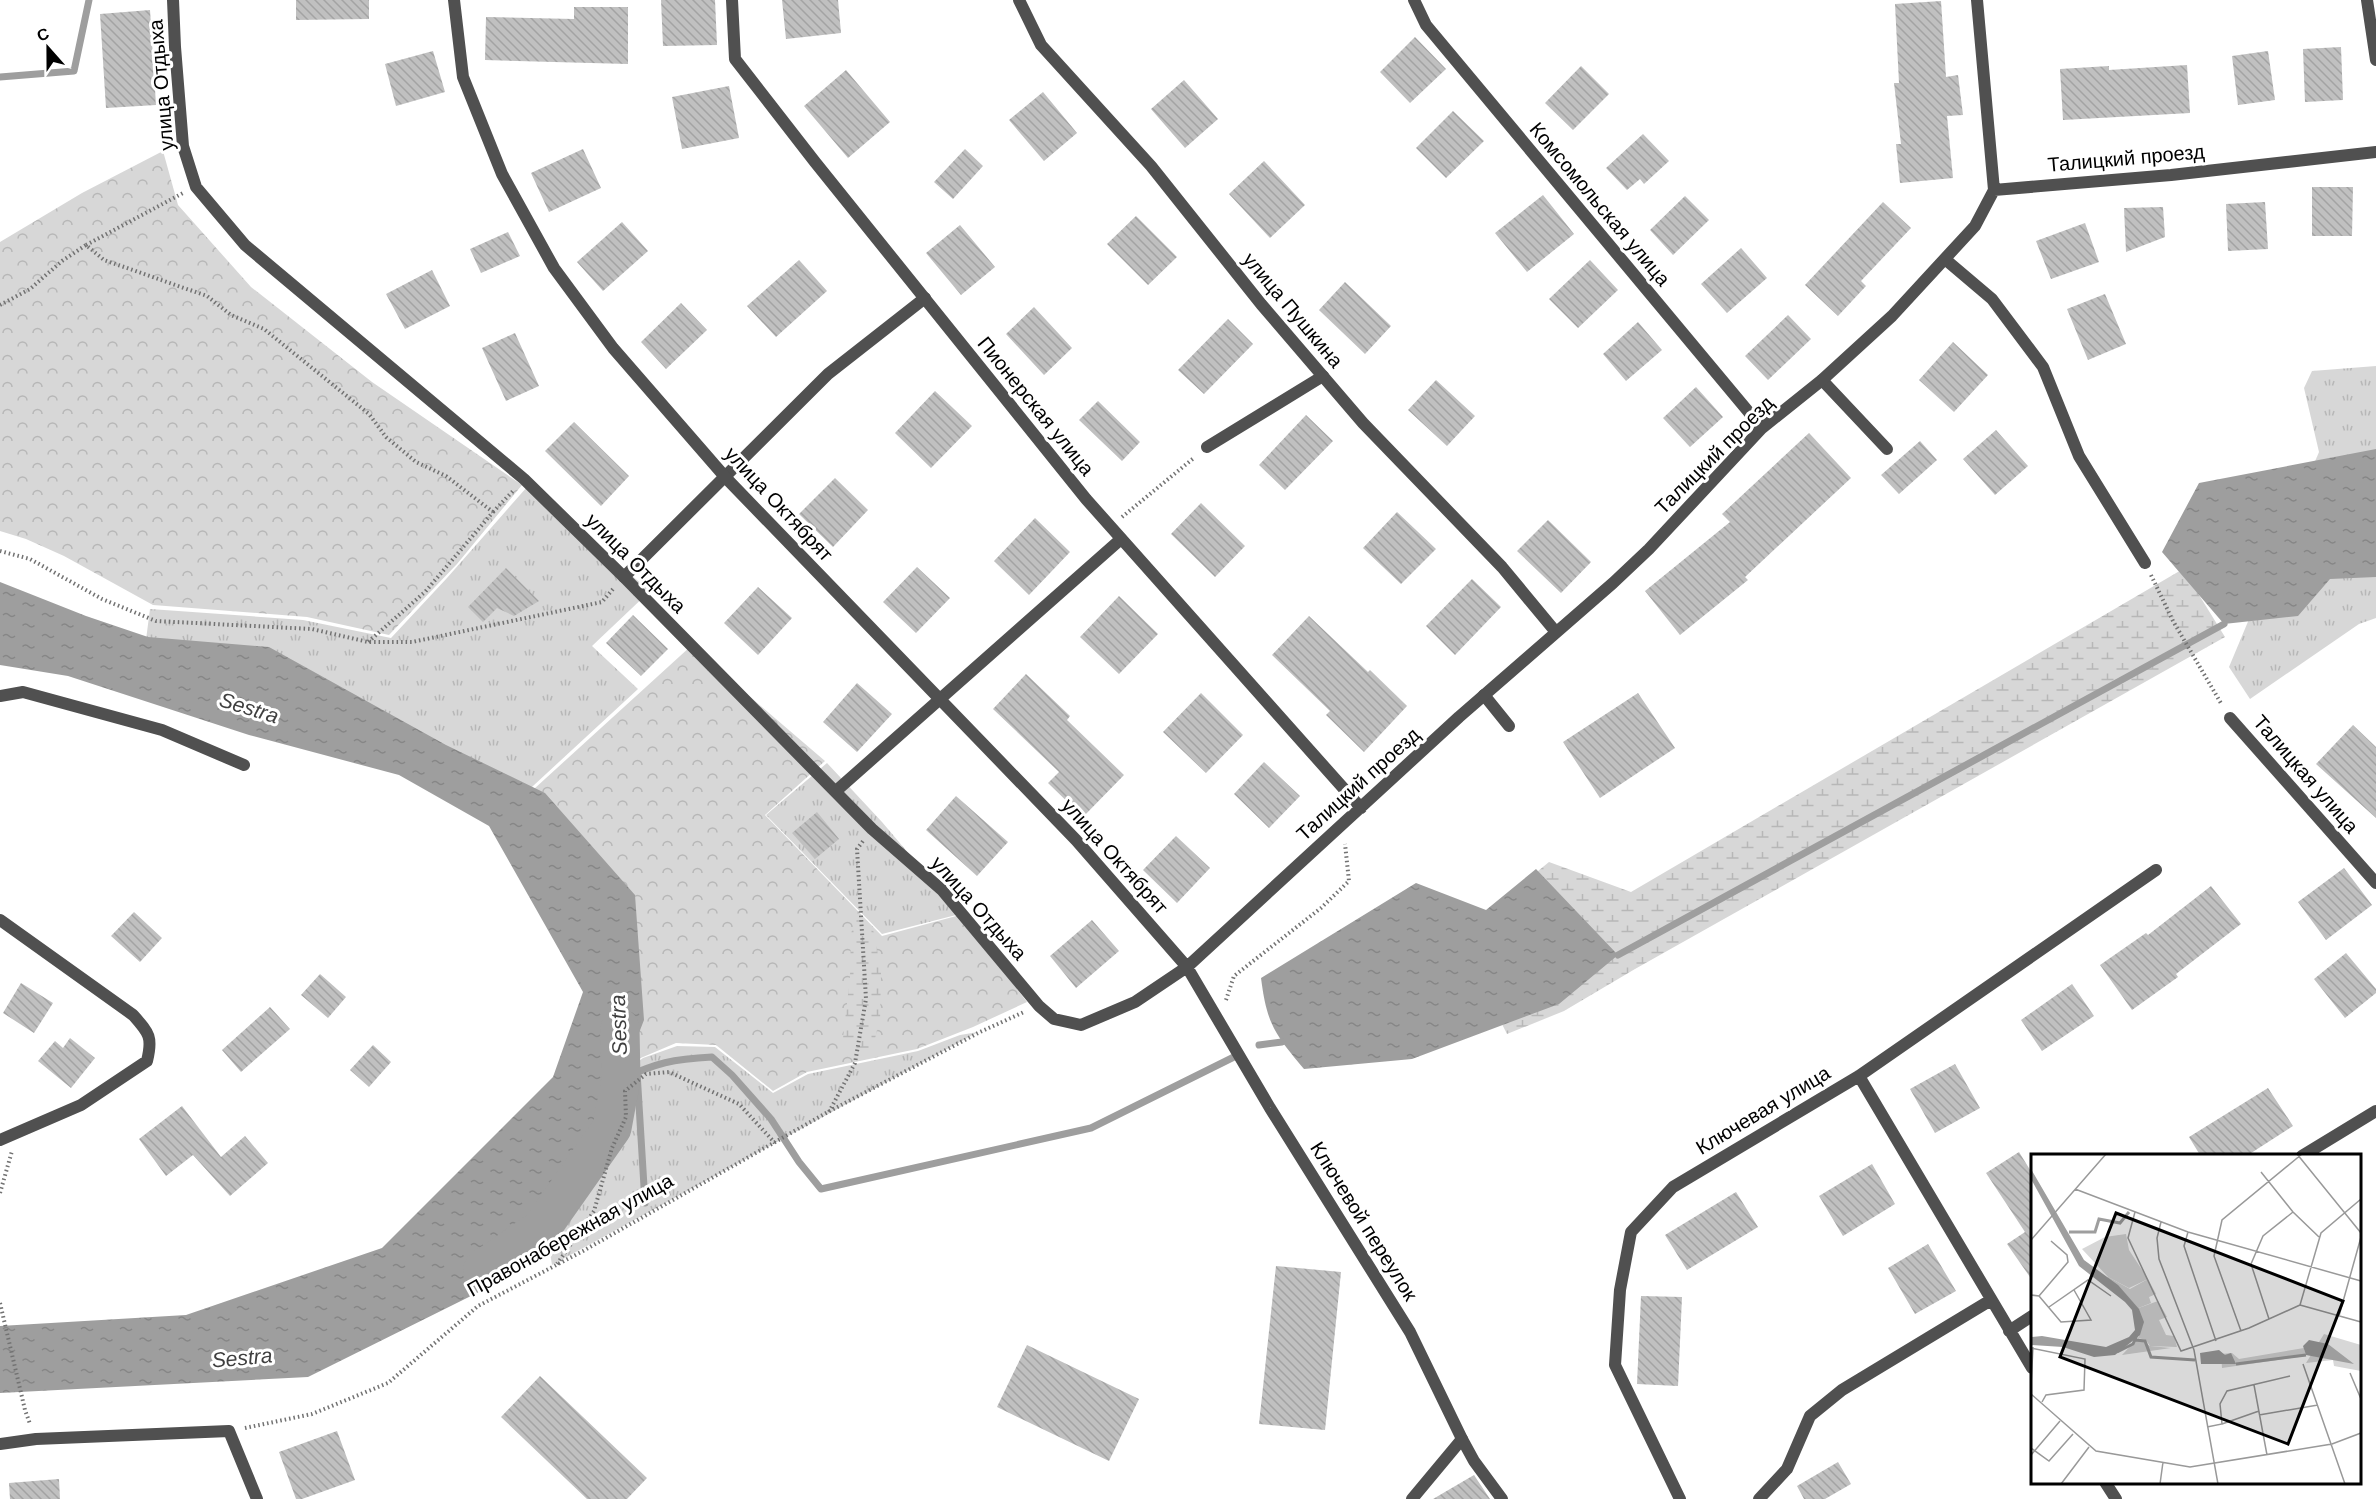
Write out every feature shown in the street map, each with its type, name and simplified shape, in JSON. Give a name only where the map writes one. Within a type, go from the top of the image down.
[{"type":"street","name":"улица Отдыха","points":[[173,0],[183,146],[196,186],[245,245],[524,479],[624,577],[872,829],[942,890],[1039,1006],[1054,1019],[1081,1025],[1135,1002],[1187,967]]},
{"type":"street","name":"улица Октябрят","points":[[454,0],[463,77],[502,174],[554,268],[613,348],[726,478],[1076,840],[1187,967]]},
{"type":"street","name":"Пионерская улица","points":[[732,0],[735,59],[1086,499],[1361,808]]},
{"type":"street","name":"улица Пушкина","points":[[1019,0],[1041,45],[1151,166],[1261,303],[1363,423],[1502,567],[1556,631]]},
{"type":"street","name":"Комсомольская улица","points":[[1414,0],[1426,25],[1762,428]]},
{"type":"street","points":[[1977,0],[1994,190]]},
{"type":"street","points":[[2367,0],[2376,60]]},
{"type":"street","name":"Талицкий проезд","points":[[1187,967],[1484,695],[1613,583],[1649,549],[1762,428],[1822,380],[1892,316],[1975,226],[1994,190],[2171,175],[2376,152]]},
{"type":"street","points":[[1946,260],[1992,299],[2043,367],[2079,456],[2145,563]]},
{"type":"street","points":[[624,577],[828,374],[925,298]]},
{"type":"street","points":[[1207,447],[1323,376]]},
{"type":"street","points":[[1822,380],[1887,449]]},
{"type":"street","points":[[836,791],[1121,539]]},
{"type":"street","points":[[0,696],[23,692],[162,730],[244,765]]},
{"type":"street","points":[[1484,695],[1509,726]]},
{"type":"street","name":"Талицкая улица","points":[[2230,718],[2376,884]]},
{"type":"street","name":"Ключевая улица","points":[[1680,1499],[1615,1365],[1620,1290],[1631,1232],[1673,1187],[1859,1076],[2156,870]]},
{"type":"street","points":[[0,920],[133,1015],[147,1031],[151,1044],[147,1061],[81,1105],[5,1138]]},
{"type":"street","name":"Ключевой переулок","points":[[1187,967],[1255,1082],[1410,1332],[1474,1461],[1502,1499]]},
{"type":"street","points":[[1859,1076],[2031,1366]]},
{"type":"street","points":[[2304,1154],[2376,1112]]},
{"type":"street","points":[[1760,1499],[1787,1468],[1810,1416],[1842,1390],[1991,1300]]},
{"type":"street","points":[[2009,1331],[2031,1317]]},
{"type":"street","points":[[0,1444],[36,1439],[229,1431],[257,1499]]},
{"type":"street","points":[[1412,1499],[1462,1439]]},
{"type":"street","points":[[2106,1484],[2116,1499]]},
{"type":"path","points":[[0,305],[30,290],[62,261],[86,245],[196,186]]},
{"type":"path","points":[[86,245],[104,260],[207,296],[231,315],[264,329],[369,414],[386,438],[416,462],[446,476],[493,512]]},
{"type":"path","points":[[1111,527],[1207,447]]},
{"type":"path","points":[[368,642],[425,592],[524,479]]},
{"type":"path","points":[[0,551],[30,559],[102,599],[156,621],[312,629],[368,642],[412,642],[602,602],[624,577]]},
{"type":"path","points":[[2145,563],[2173,621],[2230,718]]},
{"type":"path","points":[[1225,1004],[1234,976],[1321,908],[1348,881],[1344,825]]},
{"type":"path","points":[[828,1112],[855,1063],[866,999],[857,849],[872,829]]},
{"type":"path","name":"Правонабережная улица","points":[[229,1431],[312,1414],[388,1383],[478,1306],[556,1265],[828,1112],[980,1032],[1039,1006]]},
{"type":"path","points":[[556,1265],[594,1211],[612,1148],[626,1117],[625,1091],[646,1074],[669,1072],[739,1104],[775,1143]]},
{"type":"path","points":[[0,1193],[13,1153],[5,1138]]},
{"type":"path","points":[[0,1303],[25,1410]]},
{"type":"green space","points":[[163,151],[178,205],[251,287],[372,382],[522,485],[457,564],[389,635],[307,617],[153,605],[64,556],[26,539],[0,531],[0,242],[82,193]]},
{"type":"green space","points":[[2376,366],[2376,618],[2359,624],[2250,699],[2229,667],[2319,452],[2304,388],[2312,371]]},
{"type":"green space","points":[[527,487],[650,591],[592,646],[638,689],[520,798],[144,655],[150,609],[303,620],[391,638]]},
{"type":"green space","points":[[2183,569],[2225,637],[1564,1011],[1507,1034],[1447,915],[1476,922],[1549,862],[1631,892]]},
{"type":"green space","points":[[691,646],[825,761],[765,815],[882,936],[960,915],[1027,1002],[917,1049],[807,1072],[773,1091],[716,1045],[676,1043],[636,1060],[635,912],[523,799]]},
{"type":"green space","points":[[827,763],[882,822],[960,914],[882,934],[766,815]]},
{"type":"green space","points":[[856,916],[874,932],[881,973],[880,1022],[871,1051],[842,1047],[850,977],[851,934]]},
{"type":"green space","points":[[978,1032],[552,1265],[546,1228],[615,1129],[623,1073],[643,1058],[677,1046],[715,1047],[773,1093],[808,1074],[918,1051],[960,1035]]},
{"type":"water","points":[[2376,449],[2376,577],[2330,579],[2298,616],[2224,624],[2162,552],[2199,483]]},
{"type":"water","points":[[0,582],[86,616],[148,637],[269,647],[446,745],[545,793],[635,895],[644,1020],[621,1079],[598,1153],[485,1289],[308,1377],[0,1393],[0,1326],[186,1315],[382,1248],[553,1077],[583,992],[489,826],[399,775],[249,735],[68,676],[0,665]]},
{"type":"water","points":[[1536,869],[1618,955],[1559,1004],[1412,1059],[1304,1069],[1285,1046],[1269,1018],[1261,978],[1416,883],[1486,910]]},
{"type":"building","points":[[296,0],[369,0],[369,19],[296,20]]},
{"type":"building","points":[[661,0],[715,0],[717,45],[663,46]]},
{"type":"building","points":[[782,0],[838,0],[841,33],[786,39]]},
{"type":"building","points":[[1941,1],[1946,77],[1958,75],[1963,115],[1947,116],[1953,178],[1900,183],[1896,144],[1901,144],[1894,83],[1899,83],[1895,4]]},
{"type":"building","points":[[574,7],[628,7],[628,64],[485,60],[486,17],[574,19]]},
{"type":"building","points":[[150,10],[156,105],[106,108],[100,14]]},
{"type":"building","points":[[1415,37],[1446,69],[1410,103],[1380,72]]},
{"type":"building","points":[[2341,47],[2343,100],[2305,102],[2303,49]]},
{"type":"building","points":[[433,51],[445,92],[396,106],[385,64]]},
{"type":"building","points":[[2268,51],[2275,100],[2238,105],[2232,56]]},
{"type":"building","points":[[2187,65],[2190,113],[2063,120],[2060,69],[2109,66],[2109,70]]},
{"type":"building","points":[[1581,66],[1609,94],[1573,130],[1545,103]]},
{"type":"building","points":[[846,70],[890,122],[848,158],[804,106]]},
{"type":"building","points":[[1184,80],[1218,119],[1185,148],[1151,109]]},
{"type":"building","points":[[729,86],[739,138],[682,149],[672,97]]},
{"type":"building","points":[[1043,92],[1077,133],[1044,161],[1009,120]]},
{"type":"building","points":[[1453,111],[1484,141],[1446,178],[1416,148]]},
{"type":"building","points":[[1643,134],[1669,161],[1644,184],[1640,179],[1627,190],[1606,168]]},
{"type":"building","points":[[583,149],[601,188],[549,212],[531,173]]},
{"type":"building","points":[[965,149],[983,166],[953,199],[934,182]]},
{"type":"building","points":[[1264,161],[1305,205],[1270,238],[1229,194]]},
{"type":"building","points":[[2312,187],[2353,187],[2352,236],[2312,236]]},
{"type":"building","points":[[1543,195],[1574,234],[1527,272],[1495,233]]},
{"type":"building","points":[[1685,196],[1709,220],[1673,255],[1650,230]]},
{"type":"building","points":[[1883,202],[1911,228],[1861,281],[1866,286],[1838,316],[1805,285]]},
{"type":"building","points":[[2265,202],[2268,249],[2228,251],[2226,204]]},
{"type":"building","points":[[2163,207],[2165,237],[2126,252],[2124,208]]},
{"type":"building","points":[[1136,216],[1177,257],[1148,285],[1107,244]]},
{"type":"building","points":[[622,222],[648,251],[603,291],[577,262]]},
{"type":"building","points":[[2085,223],[2099,262],[2051,279],[2036,241]]},
{"type":"building","points":[[960,225],[995,267],[961,295],[926,253]]},
{"type":"building","points":[[508,232],[520,256],[481,273],[470,249]]},
{"type":"building","points":[[1741,248],[1767,278],[1727,313],[1701,284]]},
{"type":"building","points":[[799,260],[827,291],[776,337],[747,306]]},
{"type":"building","points":[[1590,260],[1618,290],[1578,328],[1549,299]]},
{"type":"building","points":[[432,270],[450,306],[405,329],[386,294]]},
{"type":"building","points":[[1345,282],[1391,326],[1365,354],[1319,310]]},
{"type":"building","points":[[2105,294],[2126,344],[2088,360],[2067,309]]},
{"type":"building","points":[[681,303],[707,330],[666,369],[641,342]]},
{"type":"building","points":[[1034,307],[1072,348],[1044,375],[1006,334]]},
{"type":"building","points":[[1788,315],[1811,339],[1768,380],[1745,356]]},
{"type":"building","points":[[1228,319],[1253,344],[1204,394],[1178,370]]},
{"type":"building","points":[[1638,322],[1662,350],[1626,381],[1603,354]]},
{"type":"building","points":[[515,333],[539,386],[506,401],[482,348]]},
{"type":"building","points":[[1953,342],[1988,375],[1954,412],[1919,380]]},
{"type":"building","points":[[1436,380],[1475,416],[1447,446],[1408,410]]},
{"type":"building","points":[[1696,387],[1723,417],[1690,447],[1663,418]]},
{"type":"building","points":[[935,391],[972,426],[931,468],[895,433]]},
{"type":"building","points":[[1098,401],[1140,442],[1122,461],[1079,420]]},
{"type":"building","points":[[1306,415],[1333,441],[1285,490],[1259,465]]},
{"type":"building","points":[[574,422],[629,476],[601,506],[545,451]]},
{"type":"building","points":[[1996,430],[2028,466],[1995,495],[1963,459]]},
{"type":"building","points":[[1809,433],[1851,478],[1745,577],[1748,580],[1680,635],[1645,591],[1730,522],[1722,514]]},
{"type":"building","points":[[1920,441],[1937,460],[1899,494],[1881,475]]},
{"type":"building","points":[[835,478],[868,510],[833,547],[799,514]]},
{"type":"building","points":[[1201,503],[1245,546],[1215,577],[1171,534]]},
{"type":"building","points":[[1397,512],[1436,549],[1401,584],[1363,548]]},
{"type":"building","points":[[1035,518],[1070,552],[1029,595],[994,561]]},
{"type":"building","points":[[1548,520],[1591,562],[1561,593],[1517,551]]},
{"type":"building","points":[[917,567],[950,598],[916,633],[883,602]]},
{"type":"building","points":[[506,568],[539,601],[514,616],[497,608],[483,622],[468,607]]},
{"type":"building","points":[[1472,579],[1501,607],[1455,655],[1426,626]]},
{"type":"building","points":[[758,587],[792,618],[758,655],[724,623]]},
{"type":"building","points":[[1119,596],[1158,634],[1119,674],[1080,637]]},
{"type":"building","points":[[633,615],[668,649],[641,676],[606,643]]},
{"type":"building","points":[[1309,616],[1407,706],[1364,752],[1326,715],[1330,711],[1272,655]]},
{"type":"building","points":[[1026,674],[1070,716],[1067,720],[1124,775],[1083,817],[1048,783],[1059,772],[993,709]]},
{"type":"building","points":[[857,683],[892,714],[857,752],[823,722]]},
{"type":"building","points":[[1201,693],[1243,735],[1206,773],[1163,732]]},
{"type":"building","points":[[1638,693],[1675,748],[1600,798],[1563,742]]},
{"type":"building","points":[[2353,725],[2376,747],[2376,818],[2316,764]]},
{"type":"building","points":[[1264,762],[1300,796],[1269,828],[1234,794]]},
{"type":"building","points":[[956,796],[1008,842],[977,876],[926,830]]},
{"type":"building","points":[[817,812],[839,839],[815,859],[792,833]]},
{"type":"building","points":[[1176,836],[1210,868],[1177,903],[1143,870]]},
{"type":"building","points":[[2344,868],[2372,905],[2326,940],[2298,902]]},
{"type":"building","points":[[2211,886],[2241,924],[2176,974],[2178,977],[2132,1010],[2100,965],[2146,933],[2148,935]]},
{"type":"building","points":[[134,912],[162,938],[140,962],[111,936]]},
{"type":"building","points":[[1092,920],[1119,951],[1076,988],[1050,956]]},
{"type":"building","points":[[2346,953],[2376,989],[2376,993],[2345,1018],[2314,979]]},
{"type":"building","points":[[320,974],[346,997],[328,1018],[301,995]]},
{"type":"building","points":[[21,983],[53,1003],[34,1033],[3,1013]]},
{"type":"building","points":[[2072,984],[2094,1016],[2042,1051],[2021,1020]]},
{"type":"building","points":[[270,1007],[290,1029],[241,1072],[222,1050]]},
{"type":"building","points":[[70,1038],[95,1058],[71,1088],[38,1061],[55,1041],[63,1048]]},
{"type":"building","points":[[373,1045],[391,1062],[369,1087],[350,1070]]},
{"type":"building","points":[[1955,1064],[1980,1108],[1935,1133],[1910,1089]]},
{"type":"building","points":[[2268,1088],[2293,1126],[2250,1154],[2199,1154],[2189,1137]]},
{"type":"building","points":[[182,1106],[221,1157],[245,1136],[268,1163],[230,1196],[193,1155],[166,1176],[139,1139]]},
{"type":"building","points":[[2019,1152],[2031,1171],[2031,1279],[2007,1244],[2025,1232],[1986,1173]]},
{"type":"building","points":[[1872,1164],[1895,1204],[1843,1236],[1819,1196]]},
{"type":"building","points":[[1736,1192],[1758,1227],[1687,1270],[1665,1235]]},
{"type":"building","points":[[1928,1244],[1956,1291],[1915,1314],[1888,1268]]},
{"type":"building","points":[[1276,1266],[1341,1272],[1325,1430],[1259,1424]]},
{"type":"building","points":[[1641,1296],[1682,1297],[1678,1386],[1637,1384]]},
{"type":"building","points":[[1027,1345],[1139,1399],[1109,1461],[997,1407]]},
{"type":"building","points":[[540,1376],[647,1478],[627,1499],[587,1499],[501,1417]]},
{"type":"building","points":[[337,1431],[355,1480],[302,1499],[296,1499],[279,1452]]},
{"type":"building","points":[[1838,1462],[1851,1484],[1825,1499],[1804,1499],[1797,1486]]},
{"type":"building","points":[[1474,1475],[1490,1499],[1433,1499]]},
{"type":"building","points":[[59,1479],[60,1499],[10,1499],[9,1483]]},
{"type":"waterway","points":[[0,77],[74,71],[89,0]]},
{"type":"waterway","points":[[1618,955],[2224,624]]},
{"type":"waterway","name":"Sestra","points":[[483,1269],[541,1229],[612,1128],[621,1079],[620,1028]]},
{"type":"waterway","points":[[1259,1045],[1282,1042]]},
{"type":"waterway","points":[[621,1079],[665,1063],[712,1057],[732,1075],[771,1119],[799,1162],[821,1189],[1091,1128],[1240,1054]]},
{"type":"waterway","points":[[637,1072],[645,1203]]}]
